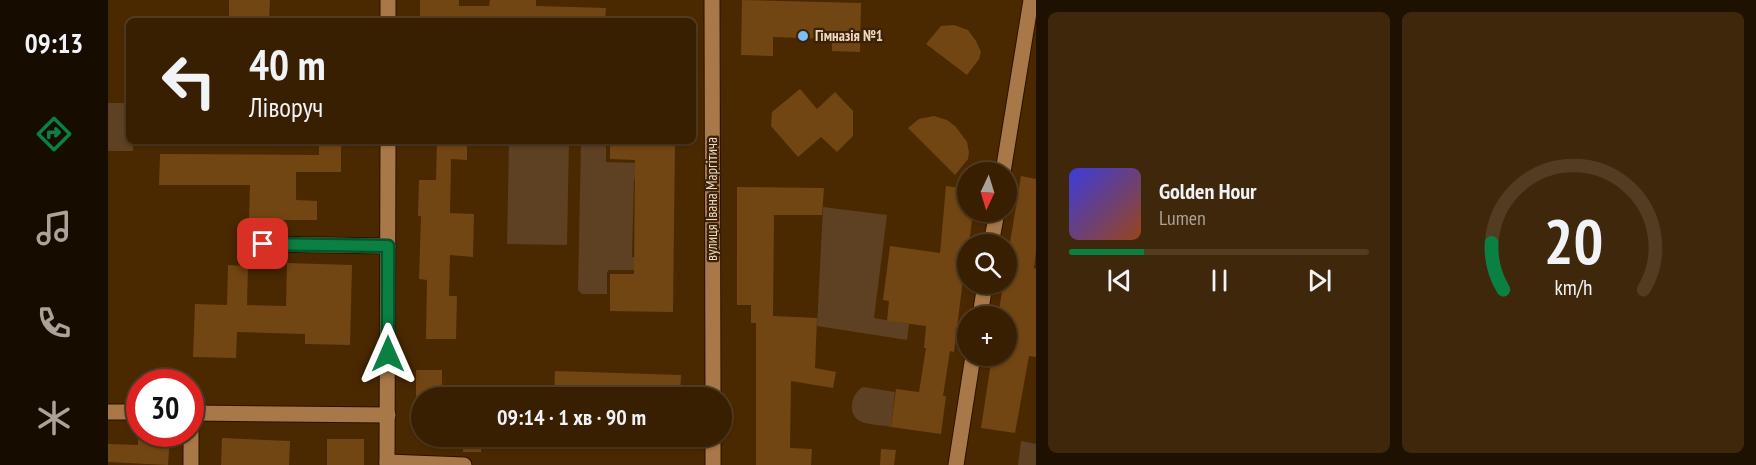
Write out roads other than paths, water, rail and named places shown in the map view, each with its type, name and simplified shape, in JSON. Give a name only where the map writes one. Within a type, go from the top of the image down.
[{"type":"street","points":[[388,0],[388,18]]},
{"type":"street","name":"вулиця Івана Маргітича","points":[[712,0],[712,387]]},
{"type":"street","points":[[1005,162],[1031,0]]},
{"type":"street","points":[[388,144],[387,464],[464,465]]},
{"type":"street","points":[[263,244],[388,246]]},
{"type":"street","points":[[956,465],[972,366]]},
{"type":"street","points":[[108,412],[126,412]]},
{"type":"street","points":[[204,412],[388,415]]},
{"type":"street","points":[[191,447],[191,465]]},
{"type":"street","points":[[713,447],[713,465]]},
{"type":"place","name":"Гімназія №1","points":[[803,36]]}]
